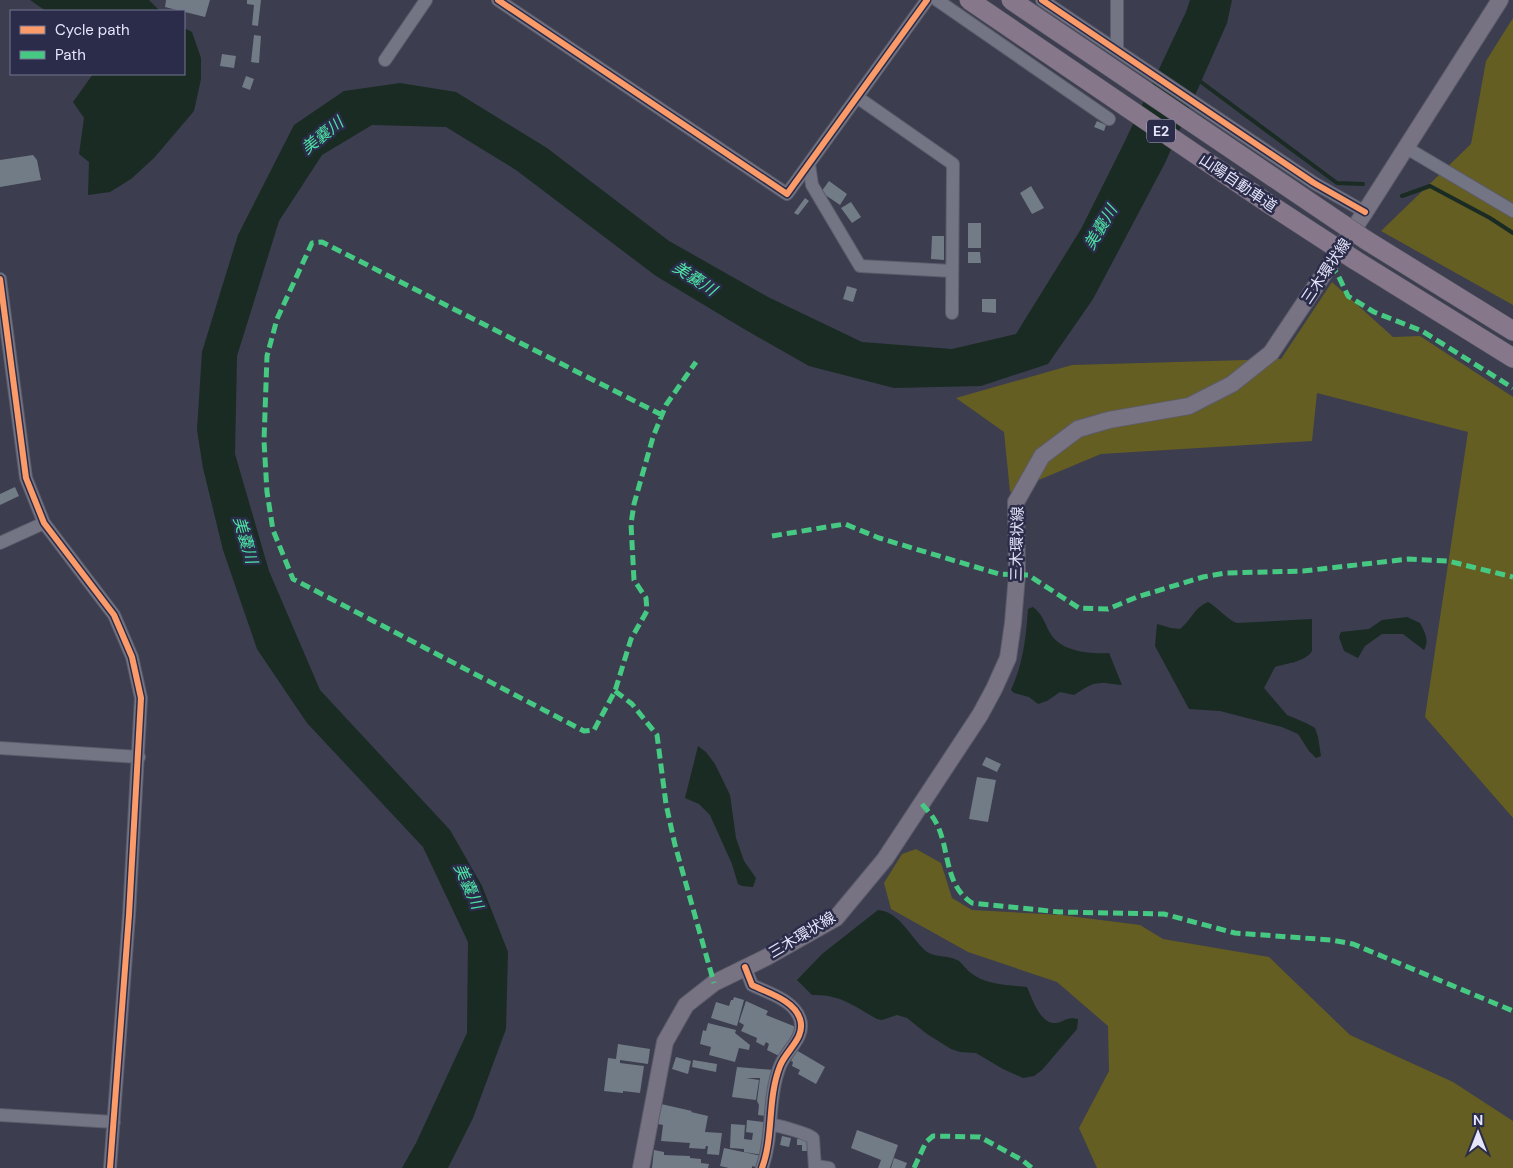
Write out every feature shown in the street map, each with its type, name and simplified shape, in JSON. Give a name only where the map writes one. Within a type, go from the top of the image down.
[{"type":"highway","name":"山陽自動車道","points":[[969,0],[1263,200],[1355,260],[1513,358]]},
{"type":"highway","name":"山陽自動車道","points":[[1012,0],[1366,240],[1513,331]]},
{"type":"main road","name":"三木環状線","points":[[641,1168],[665,1042],[686,1005],[714,983],[767,957],[836,918],[886,859],[980,715],[1008,658],[1017,575],[1016,502],[1042,456],[1078,429],[1110,420],[1189,406],[1232,384],[1271,353],[1365,212],[1500,0]]},
{"type":"street","points":[[385,60],[426,0]]},
{"type":"street","points":[[498,0],[787,194],[927,0]]},
{"type":"street","points":[[938,0],[1109,119]]},
{"type":"street","points":[[1042,0],[1314,183],[1365,212]]},
{"type":"street","points":[[1117,0],[1117,50]]},
{"type":"street","points":[[857,97],[953,164],[952,313]]},
{"type":"street","points":[[1405,147],[1513,211]]},
{"type":"street","points":[[809,164],[812,184],[860,266],[952,271]]},
{"type":"street","points":[[0,279],[4,350],[26,478],[44,523],[114,615],[132,657],[141,698],[139,757],[110,1168]]},
{"type":"street","points":[[0,543],[44,523]]},
{"type":"street","points":[[0,748],[139,757]]},
{"type":"street","points":[[745,967],[752,985],[791,1004],[800,1019],[801,1033],[780,1066],[774,1093],[767,1155],[762,1168]]},
{"type":"street","points":[[0,1115],[114,1122]]},
{"type":"street","points":[[770,1124],[807,1134],[813,1138],[816,1167],[829,1168]]},
{"type":"shaded area","points":[[1513,18],[1513,305],[1381,231],[1471,144],[1486,61]]},
{"type":"shaded area","points":[[1332,282],[1393,337],[1420,336],[1513,397],[1513,818],[1425,717],[1468,432],[1317,393],[1312,441],[1101,454],[1010,492],[1004,432],[956,398],[1072,365],[1281,359]]},
{"type":"shaded area","points":[[916,849],[941,863],[952,898],[972,910],[1061,915],[1140,925],[1163,939],[1269,957],[1350,1035],[1453,1082],[1513,1121],[1513,1168],[1097,1168],[1079,1128],[1109,1071],[1108,1026],[1057,982],[968,952],[891,909],[884,883],[902,854]]},
{"type":"water","points":[[30,0],[149,0],[159,10],[45,10]]},
{"type":"water","name":"美嚢川","points":[[1190,0],[1232,0],[1227,23],[1165,163],[1093,299],[1048,364],[981,386],[894,388],[809,366],[656,276],[516,170],[446,127],[372,125],[322,155],[279,221],[237,356],[235,454],[269,571],[320,690],[450,830],[482,886],[508,952],[506,1029],[473,1118],[448,1168],[402,1168],[416,1143],[467,1033],[468,942],[423,847],[307,723],[257,649],[223,550],[203,468],[197,430],[202,352],[238,235],[294,125],[344,91],[400,83],[456,92],[547,148],[669,241],[768,297],[862,342],[952,349],[1016,334],[1081,229],[1125,141]]},
{"type":"water","points":[[185,28],[192,32],[201,58],[201,79],[194,111],[154,158],[131,179],[110,192],[88,195],[89,162],[79,154],[84,118],[73,102],[92,75],[185,75]]},
{"type":"water","points":[[1208,602],[1237,623],[1312,619],[1312,651],[1301,660],[1275,667],[1264,688],[1287,715],[1315,728],[1321,756],[1316,758],[1298,734],[1282,727],[1220,711],[1189,709],[1155,646],[1157,624],[1180,629],[1199,607]]},
{"type":"water","points":[[1033,607],[1042,617],[1052,636],[1063,646],[1078,651],[1109,653],[1122,685],[1092,684],[1074,695],[1060,692],[1047,701],[1038,704],[1029,697],[1014,693],[1011,690],[1023,651],[1028,609]]},
{"type":"water","points":[[1407,617],[1420,623],[1425,632],[1426,646],[1424,650],[1403,634],[1382,634],[1365,646],[1358,658],[1344,651],[1339,637],[1341,632],[1369,629],[1382,620]]},
{"type":"water","points":[[698,746],[706,752],[715,764],[730,795],[736,838],[744,861],[756,878],[753,887],[738,884],[732,864],[710,815],[699,804],[685,798]]},
{"type":"water","points":[[878,910],[886,912],[899,921],[927,952],[950,957],[961,962],[969,972],[983,980],[998,984],[1027,987],[1037,1009],[1045,1019],[1055,1023],[1070,1018],[1078,1019],[1077,1029],[1042,1070],[1034,1076],[1023,1078],[976,1053],[960,1052],[951,1049],[927,1034],[907,1018],[897,1015],[882,1020],[877,1019],[854,1005],[831,996],[812,995],[797,980],[822,954]]},
{"type":"building","points":[[166,0],[210,0],[205,17],[185,12],[185,10],[165,7]]},
{"type":"building","points":[[247,0],[261,0],[258,26],[252,25],[254,5],[247,4]]},
{"type":"building","points":[[254,35],[261,36],[259,63],[251,62]]},
{"type":"building","points":[[222,54],[236,56],[234,68],[220,66]]},
{"type":"building","points":[[246,76],[254,79],[250,90],[242,87]]},
{"type":"building","points":[[1097,121],[1106,125],[1104,131],[1094,127]]},
{"type":"building","points":[[33,155],[37,160],[41,180],[0,187],[0,160]]},
{"type":"building","points":[[829,181],[847,194],[840,205],[821,192]]},
{"type":"building","points":[[1031,186],[1044,208],[1032,214],[1020,193]]},
{"type":"building","points":[[805,198],[809,201],[798,215],[794,213]]},
{"type":"building","points":[[851,202],[861,217],[852,223],[841,208]]},
{"type":"building","points":[[968,223],[981,223],[981,248],[968,248]]},
{"type":"building","points":[[932,236],[944,236],[944,260],[931,259]]},
{"type":"building","points":[[968,252],[980,252],[981,263],[968,263]]},
{"type":"building","points":[[847,286],[857,289],[853,302],[843,299]]},
{"type":"building","points":[[982,299],[996,299],[996,313],[982,312]]},
{"type":"building","points":[[15,487],[19,496],[0,505],[0,494]]},
{"type":"building","points":[[986,757],[1001,764],[997,772],[982,765]]},
{"type":"building","points":[[977,777],[996,780],[988,822],[969,819]]},
{"type":"building","points":[[734,997],[744,1000],[737,1026],[711,1018],[716,1002],[729,1006]]},
{"type":"building","points":[[746,1001],[768,1011],[766,1015],[796,1027],[783,1055],[779,1056],[767,1050],[769,1044],[766,1042],[764,1046],[756,1042],[757,1038],[741,1031],[744,1025],[739,1022]]},
{"type":"building","points":[[708,1023],[736,1030],[735,1033],[750,1045],[749,1050],[739,1048],[735,1062],[709,1055],[711,1047],[700,1044],[703,1030],[706,1031]]},
{"type":"building","points":[[618,1044],[650,1049],[648,1064],[620,1060],[620,1063],[644,1066],[640,1093],[604,1091],[608,1058],[616,1059]]},
{"type":"building","points":[[796,1050],[825,1067],[816,1084],[798,1074],[800,1070],[792,1066],[793,1062],[791,1061]]},
{"type":"building","points":[[676,1057],[691,1061],[688,1074],[672,1069]]},
{"type":"building","points":[[693,1060],[717,1064],[716,1072],[692,1067]]},
{"type":"building","points":[[737,1067],[774,1070],[767,1116],[758,1115],[759,1105],[757,1101],[760,1078],[746,1078],[759,1080],[756,1100],[732,1097]]},
{"type":"building","points":[[661,1104],[708,1116],[705,1132],[722,1133],[719,1155],[707,1154],[708,1146],[705,1149],[689,1148],[690,1143],[661,1141],[663,1125],[658,1124]]},
{"type":"building","points":[[747,1120],[765,1122],[763,1155],[744,1152],[744,1149],[730,1148],[731,1124],[745,1125],[744,1139],[752,1140],[753,1133],[746,1132]]},
{"type":"building","points":[[857,1130],[898,1145],[890,1168],[878,1168],[881,1160],[851,1148]]},
{"type":"building","points":[[782,1136],[791,1138],[789,1147],[780,1145]]},
{"type":"building","points":[[797,1139],[808,1139],[808,1151],[802,1151],[802,1145],[797,1145]]},
{"type":"building","points":[[724,1148],[762,1156],[759,1168],[752,1166],[752,1168],[729,1168],[720,1166]]},
{"type":"building","points":[[654,1150],[664,1152],[664,1155],[690,1156],[690,1158],[701,1159],[701,1163],[709,1164],[708,1168],[652,1168]]},
{"type":"building","points":[[894,1158],[907,1163],[905,1168],[891,1168]]},
{"type":"waterway","points":[[1197,79],[1337,183],[1363,184]]},
{"type":"waterway","points":[[1402,196],[1430,186],[1490,218],[1513,233]]},
{"type":"marked path","points":[[662,415],[322,242],[312,243],[277,319],[267,356],[264,441],[267,492],[273,530],[293,579],[584,731],[594,730],[615,691],[631,639],[647,611],[646,598],[634,580],[631,524],[634,504],[653,437],[666,405],[696,362]]},
{"type":"marked path","points":[[1330,265],[1337,273],[1348,296],[1374,312],[1422,331],[1513,388]]},
{"type":"marked path","points":[[772,536],[845,524],[879,538],[999,574],[1028,575],[1079,608],[1108,609],[1137,597],[1203,577],[1225,573],[1303,571],[1409,559],[1448,561],[1513,577]]},
{"type":"marked path","points":[[615,691],[632,704],[657,735],[666,804],[675,845],[714,983]]},
{"type":"marked path","points":[[922,804],[933,817],[939,830],[951,875],[956,885],[962,895],[972,903],[1059,912],[1164,914],[1235,933],[1331,940],[1353,944],[1513,1011]]},
{"type":"marked path","points":[[914,1168],[926,1142],[933,1136],[980,1137],[1022,1160],[1032,1168]]},
{"type":"cycle path","points":[[498,0],[787,194],[927,0]]},
{"type":"cycle path","points":[[1042,0],[1314,183],[1365,212]]},
{"type":"cycle path","points":[[0,279],[26,478],[44,523],[114,615],[132,657],[141,698],[129,915],[110,1168]]},
{"type":"cycle path","points":[[745,967],[752,985],[780,998],[792,1007],[797,1012],[801,1026],[798,1038],[783,1060],[776,1079],[766,1156],[762,1168]]}]
